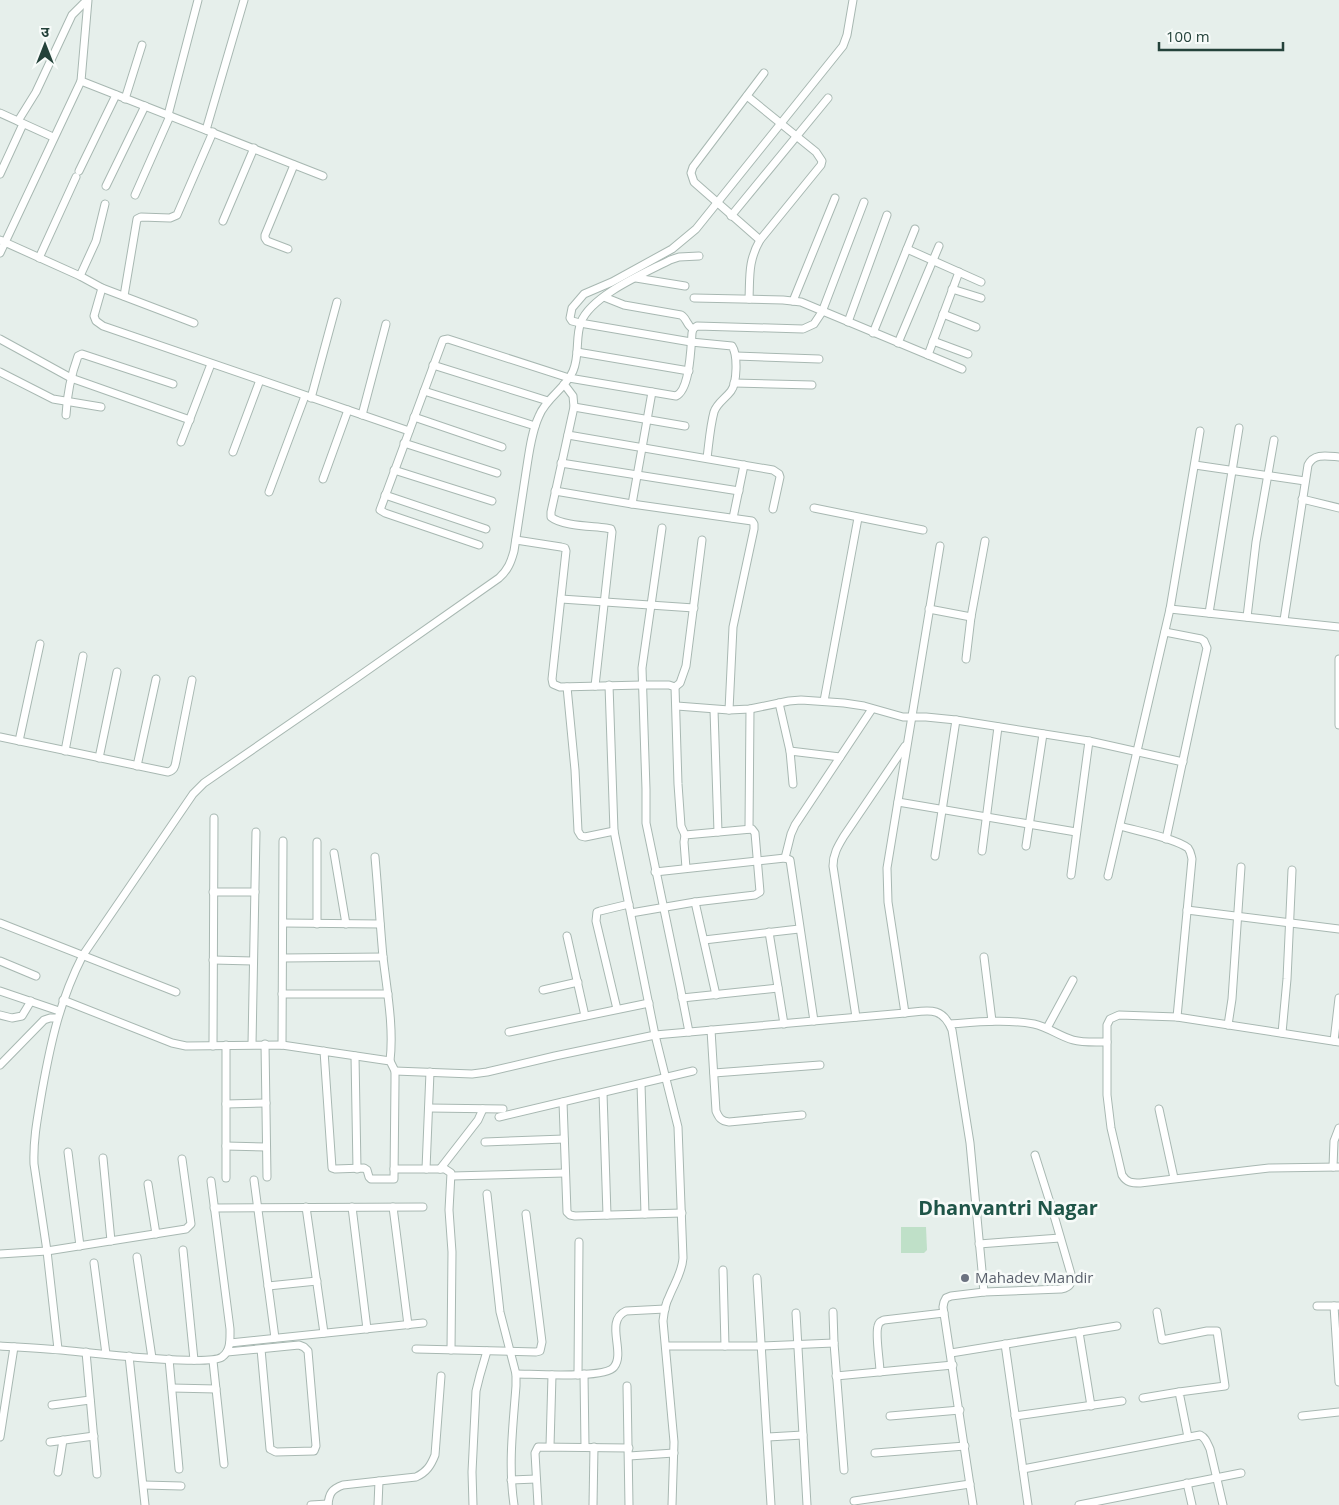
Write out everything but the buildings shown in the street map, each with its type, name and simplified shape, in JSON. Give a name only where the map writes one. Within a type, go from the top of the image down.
[{"type":"street","points":[[0,252],[2,241],[80,81],[87,0]]},
{"type":"street","points":[[0,174],[20,122],[72,15],[87,0]]},
{"type":"street","points":[[135,195],[169,115],[198,0]]},
{"type":"street","points":[[124,296],[137,219],[141,217],[170,218],[177,215],[209,131],[244,0]]},
{"type":"street","points":[[707,458],[716,406],[732,389],[734,383],[736,356],[734,349],[730,346],[691,342],[572,321],[570,318],[572,308],[584,294],[612,282],[672,249],[696,229],[843,46],[847,36],[853,0]]},
{"type":"street","points":[[125,98],[142,45]]},
{"type":"street","points":[[760,240],[716,204],[694,182],[690,172],[764,73]]},
{"type":"street","points":[[80,81],[323,176]]},
{"type":"street","points":[[39,258],[116,95]]},
{"type":"street","points":[[747,96],[820,156],[822,161],[821,165],[760,240],[751,258],[749,299]]},
{"type":"street","points":[[731,216],[828,98]]},
{"type":"street","points":[[106,186],[145,106]]},
{"type":"street","points":[[0,113],[53,137]]},
{"type":"street","points":[[223,221],[254,148]]},
{"type":"street","points":[[288,248],[267,241],[264,235],[294,165]]},
{"type":"street","points":[[793,301],[835,198]]},
{"type":"street","points":[[693,329],[697,326],[703,326],[803,329],[814,324],[822,312],[864,202]]},
{"type":"street","points":[[80,276],[96,241],[105,204]]},
{"type":"street","points":[[848,322],[888,215]]},
{"type":"street","points":[[873,332],[915,229]]},
{"type":"street","points":[[2,241],[80,276],[102,288],[194,323]]},
{"type":"street","points":[[898,343],[939,246]]},
{"type":"street","points":[[907,249],[981,282]]},
{"type":"street","points":[[58,1349],[34,1152],[45,1073],[58,1014],[83,955],[193,794],[204,783],[505,573],[510,564],[516,540],[529,453],[538,416],[574,370],[580,323],[586,313],[596,302],[670,260],[679,257],[699,256]]},
{"type":"street","points":[[928,355],[959,272]]},
{"type":"street","points":[[636,278],[685,286]]},
{"type":"street","points":[[102,288],[94,310],[94,316],[96,321],[103,326],[409,431]]},
{"type":"street","points":[[952,289],[981,298]]},
{"type":"street","points":[[604,297],[624,305],[681,315],[693,329]]},
{"type":"street","points":[[694,298],[801,302],[962,369]]},
{"type":"street","points":[[268,492],[308,397],[338,302]]},
{"type":"street","points":[[943,314],[976,327]]},
{"type":"street","points":[[362,415],[386,324]]},
{"type":"street","points":[[479,545],[382,512],[380,507],[441,342],[448,339],[567,381],[676,396],[683,390],[688,371],[693,329]]},
{"type":"street","points":[[0,339],[71,378],[190,420]]},
{"type":"street","points":[[933,341],[968,354]]},
{"type":"street","points":[[577,352],[688,371]]},
{"type":"street","points":[[66,415],[66,402],[71,378],[78,356],[82,354],[173,384]]},
{"type":"street","points":[[736,356],[819,358]]},
{"type":"street","points":[[181,442],[211,364]]},
{"type":"street","points":[[433,365],[548,401]]},
{"type":"street","points":[[0,372],[53,399],[101,407]]},
{"type":"street","points":[[232,452],[260,380]]},
{"type":"street","points":[[567,381],[573,396],[574,407],[550,512],[551,517],[555,520],[611,529],[612,538],[595,686]]},
{"type":"street","points":[[734,383],[812,386]]},
{"type":"street","points":[[424,390],[535,426]]},
{"type":"street","points":[[632,504],[652,392]]},
{"type":"street","points":[[574,407],[685,426]]},
{"type":"street","points":[[323,479],[348,410]]},
{"type":"street","points":[[414,417],[502,447]]},
{"type":"street","points":[[1209,613],[1239,428]]},
{"type":"street","points":[[1108,876],[1170,609],[1200,431]]},
{"type":"street","points":[[568,435],[773,470],[780,477],[773,509]]},
{"type":"street","points":[[1247,617],[1256,542],[1274,440]]},
{"type":"street","points":[[404,442],[496,473]]},
{"type":"street","points":[[1284,620],[1308,465],[1314,457],[1339,457]]},
{"type":"street","points":[[561,463],[739,491]]},
{"type":"street","points":[[733,518],[744,465]]},
{"type":"street","points":[[1194,465],[1305,481]]},
{"type":"street","points":[[394,470],[492,501]]},
{"type":"street","points":[[555,491],[752,521],[754,530],[733,627],[729,710]]},
{"type":"street","points":[[385,495],[486,528]]},
{"type":"street","points":[[1302,499],[1339,508]]},
{"type":"street","points":[[814,508],[923,530]]},
{"type":"street","points":[[824,701],[858,518]]},
{"type":"street","points":[[662,528],[642,668],[646,823],[688,1032]]},
{"type":"street","points":[[516,540],[565,548],[566,556],[552,679],[553,684],[567,687],[609,685],[669,685],[675,687]]},
{"type":"street","points":[[686,868],[684,842],[686,836],[681,826],[678,784],[675,687],[680,682],[686,666],[702,540]]},
{"type":"street","points":[[966,659],[971,617],[986,541]]},
{"type":"street","points":[[905,1013],[893,943],[886,884],[887,868],[940,546]]},
{"type":"street","points":[[561,599],[694,608]]},
{"type":"street","points":[[929,609],[971,617]]},
{"type":"street","points":[[1170,609],[1339,626]]},
{"type":"street","points":[[1165,632],[1201,640],[1206,644],[1168,839]]},
{"type":"street","points":[[19,741],[40,644]]},
{"type":"street","points":[[65,751],[83,656]]},
{"type":"street","points":[[1339,659],[1339,725]]},
{"type":"street","points":[[99,758],[117,672]]},
{"type":"street","points":[[137,766],[156,679]]},
{"type":"street","points":[[0,737],[137,766],[168,772],[172,771],[175,767],[192,680]]},
{"type":"street","points":[[609,685],[614,832],[655,1035],[678,1128],[682,1213],[682,1266],[664,1309],[663,1321],[674,1453],[672,1505]]},
{"type":"street","points":[[567,687],[575,770],[578,830],[581,836],[585,837],[614,832]]},
{"type":"street","points":[[676,706],[729,710],[801,700],[844,703],[872,708],[894,715],[956,720],[1089,741],[1183,762]]},
{"type":"street","points":[[779,703],[790,751],[793,784]]},
{"type":"street","points":[[749,829],[750,708]]},
{"type":"street","points":[[785,858],[795,825],[872,708]]},
{"type":"street","points":[[714,710],[718,832]]},
{"type":"street","points":[[935,856],[956,720]]},
{"type":"street","points":[[982,851],[998,727]]},
{"type":"street","points":[[1026,846],[1043,734]]},
{"type":"street","points":[[1071,875],[1089,741]]},
{"type":"street","points":[[856,1017],[833,858],[840,842],[907,743]]},
{"type":"street","points":[[790,751],[840,757]]},
{"type":"street","points":[[898,802],[1076,832]]},
{"type":"street","points":[[212,1046],[214,818]]},
{"type":"street","points":[[1120,826],[1168,839],[1180,844],[1191,852],[1192,859],[1177,1017]]},
{"type":"street","points":[[631,913],[759,894],[761,888],[755,833],[752,829],[686,836]]},
{"type":"street","points":[[252,1044],[256,832]]},
{"type":"street","points":[[282,1045],[283,841]]},
{"type":"street","points":[[317,842],[317,924]]},
{"type":"street","points":[[334,853],[346,924]]},
{"type":"street","points":[[324,1051],[332,1168],[364,1168],[371,1179],[394,1180],[395,1071],[390,1061],[391,1038],[388,994],[375,857]]},
{"type":"street","points":[[655,872],[785,858],[790,860],[814,1021]]},
{"type":"street","points":[[1228,1025],[1232,1000],[1241,867]]},
{"type":"street","points":[[1282,1033],[1287,980],[1292,870]]},
{"type":"street","points":[[213,892],[255,892]]},
{"type":"street","points":[[695,902],[716,994]]},
{"type":"street","points":[[618,1009],[596,916],[597,912],[629,904]]},
{"type":"street","points":[[1186,910],[1339,929]]},
{"type":"street","points":[[0,923],[176,992]]},
{"type":"street","points":[[283,923],[380,924]]},
{"type":"street","points":[[704,940],[799,929]]},
{"type":"street","points":[[769,932],[784,1024]]},
{"type":"street","points":[[567,936],[585,1016]]},
{"type":"street","points":[[283,958],[383,957]]},
{"type":"street","points":[[984,957],[992,1021]]},
{"type":"street","points":[[213,960],[253,961]]},
{"type":"street","points":[[0,961],[36,976]]},
{"type":"street","points":[[1046,1028],[1073,980]]},
{"type":"street","points":[[543,990],[578,982]]},
{"type":"street","points":[[682,998],[778,988]]},
{"type":"street","points":[[0,992],[30,1001],[58,1014]]},
{"type":"street","points":[[282,994],[388,994]]},
{"type":"street","points":[[1339,998],[1336,1041],[1177,1017],[1119,1015],[1113,1016],[1107,1025],[1107,1095],[1111,1128],[1122,1175],[1125,1180],[1132,1183],[1269,1168],[1336,1167],[1334,1141],[1339,1128]]},
{"type":"street","points":[[63,1000],[172,1043],[186,1046],[282,1045],[390,1061]]},
{"type":"street","points":[[0,1015],[12,1018],[22,1016],[30,1001]]},
{"type":"street","points":[[510,1032],[649,1003]]},
{"type":"street","points":[[395,1071],[472,1074],[655,1035],[932,1011],[942,1014],[948,1020],[952,1030],[970,1143],[984,1292]]},
{"type":"street","points":[[0,1065],[44,1020],[58,1014]]},
{"type":"street","points":[[950,1024],[992,1021],[1034,1024],[1072,1040],[1107,1042]]},
{"type":"street","points":[[711,1030],[716,1111],[722,1121],[729,1122],[802,1115]]},
{"type":"street","points":[[265,1044],[266,1177]]},
{"type":"street","points":[[226,1045],[226,1178]]},
{"type":"street","points":[[355,1056],[357,1168]]},
{"type":"street","points":[[714,1073],[820,1065]]},
{"type":"street","points":[[500,1117],[693,1071]]},
{"type":"street","points":[[426,1169],[430,1072]]},
{"type":"street","points":[[642,1084],[645,1214]]},
{"type":"street","points":[[603,1093],[607,1215]]},
{"type":"street","points":[[563,1102],[567,1212],[570,1215],[682,1213]]},
{"type":"street","points":[[226,1104],[266,1103]]},
{"type":"street","points":[[428,1108],[503,1109]]},
{"type":"street","points":[[440,1169],[478,1120],[483,1109]]},
{"type":"street","points":[[1160,1109],[1174,1178]]},
{"type":"street","points":[[485,1142],[564,1139]]},
{"type":"street","points":[[226,1146],[266,1147]]},
{"type":"street","points":[[68,1152],[80,1246]]},
{"type":"street","points":[[973,1505],[944,1313],[944,1302],[946,1298],[984,1292],[1068,1288],[1071,1285],[1072,1280],[1035,1155]]},
{"type":"street","points":[[103,1158],[111,1241]]},
{"type":"street","points":[[0,1254],[47,1251],[186,1229],[191,1224],[182,1159]]},
{"type":"street","points":[[394,1168],[440,1169],[449,1171],[452,1176],[449,1210],[452,1252],[451,1350]]},
{"type":"street","points":[[452,1176],[566,1173]]},
{"type":"street","points":[[254,1180],[275,1338]]},
{"type":"street","points":[[0,1346],[169,1359],[213,1361],[221,1358],[227,1352],[230,1343],[230,1329],[211,1181]]},
{"type":"street","points":[[148,1184],[156,1234]]},
{"type":"street","points":[[487,1194],[500,1312],[516,1374],[511,1480],[514,1505]]},
{"type":"street","points":[[306,1207],[324,1334]]},
{"type":"street","points":[[352,1207],[367,1329]]},
{"type":"street","points":[[394,1207],[408,1325]]},
{"type":"street","points":[[214,1208],[423,1207]]},
{"type":"street","points":[[416,1349],[540,1351],[542,1342],[526,1214]]},
{"type":"street","points":[[979,1244],[1060,1238]]},
{"type":"street","points":[[578,1242],[581,1375],[585,1447]]},
{"type":"street","points":[[183,1250],[194,1360]]},
{"type":"street","points":[[137,1257],[152,1358]]},
{"type":"street","points":[[94,1263],[106,1354]]},
{"type":"street","points":[[723,1270],[725,1346]]},
{"type":"street","points":[[757,1278],[771,1505]]},
{"type":"street","points":[[268,1286],[317,1281]]},
{"type":"street","points":[[1317,1306],[1337,1306],[1339,1382]]},
{"type":"street","points":[[516,1374],[581,1375],[610,1371],[617,1361],[616,1324],[620,1314],[626,1311],[664,1309]]},
{"type":"street","points":[[833,1312],[844,1470]]},
{"type":"street","points":[[1142,1398],[1225,1386],[1217,1331],[1207,1331],[1162,1340],[1157,1312]]},
{"type":"street","points":[[796,1313],[808,1505]]},
{"type":"street","points":[[880,1372],[878,1326],[880,1322],[944,1313]]},
{"type":"street","points":[[230,1343],[423,1324]]},
{"type":"street","points":[[951,1353],[1117,1326]]},
{"type":"street","points":[[1079,1332],[1091,1406]]},
{"type":"street","points":[[666,1346],[761,1346],[834,1343]]},
{"type":"street","points":[[1005,1344],[1028,1505]]},
{"type":"street","points":[[227,1352],[261,1349],[298,1346],[304,1347],[308,1351],[316,1446],[314,1451],[276,1452],[270,1449],[261,1349]]},
{"type":"street","points":[[0,1435],[14,1347]]},
{"type":"street","points":[[473,1505],[472,1472],[476,1392],[487,1351]]},
{"type":"street","points":[[86,1352],[97,1474]]},
{"type":"street","points":[[129,1356],[145,1505]]},
{"type":"street","points":[[169,1359],[179,1469]]},
{"type":"street","points":[[213,1361],[224,1464]]},
{"type":"street","points":[[836,1376],[953,1365]]},
{"type":"street","points":[[550,1446],[552,1375]]},
{"type":"street","points":[[311,1505],[328,1505],[330,1492],[343,1485],[416,1477],[424,1474],[431,1466],[435,1455],[441,1376]]},
{"type":"street","points":[[627,1386],[630,1505]]},
{"type":"street","points":[[172,1388],[216,1389]]},
{"type":"street","points":[[1179,1392],[1188,1437]]},
{"type":"street","points":[[52,1405],[90,1400]]},
{"type":"street","points":[[1015,1416],[1122,1401]]},
{"type":"street","points":[[890,1416],[960,1410]]},
{"type":"street","points":[[1302,1416],[1339,1412]]},
{"type":"street","points":[[768,1437],[803,1435]]},
{"type":"street","points":[[1023,1469],[1200,1435],[1204,1437],[1210,1449],[1223,1505]]},
{"type":"street","points":[[50,1442],[94,1436]]},
{"type":"street","points":[[58,1472],[62,1440]]},
{"type":"street","points":[[875,1453],[965,1446]]},
{"type":"street","points":[[538,1505],[535,1449],[538,1447],[594,1447],[629,1452],[674,1453]]},
{"type":"street","points":[[593,1505],[594,1447]]},
{"type":"street","points":[[1079,1505],[1241,1473]]},
{"type":"street","points":[[511,1480],[536,1479]]},
{"type":"street","points":[[378,1505],[379,1481]]},
{"type":"street","points":[[854,1501],[970,1484]]},
{"type":"street","points":[[1187,1484],[1192,1505]]},
{"type":"street","points":[[144,1485],[181,1486]]},
{"type":"green space","points":[[901,1227],[926,1227],[927,1250],[924,1253],[901,1253]]},
{"type":"place","name":"Mahadev Mandir","points":[[965,1278]]},
{"type":"district","name":"Dhanvantri Nagar","points":[[1008,1208]]}]
